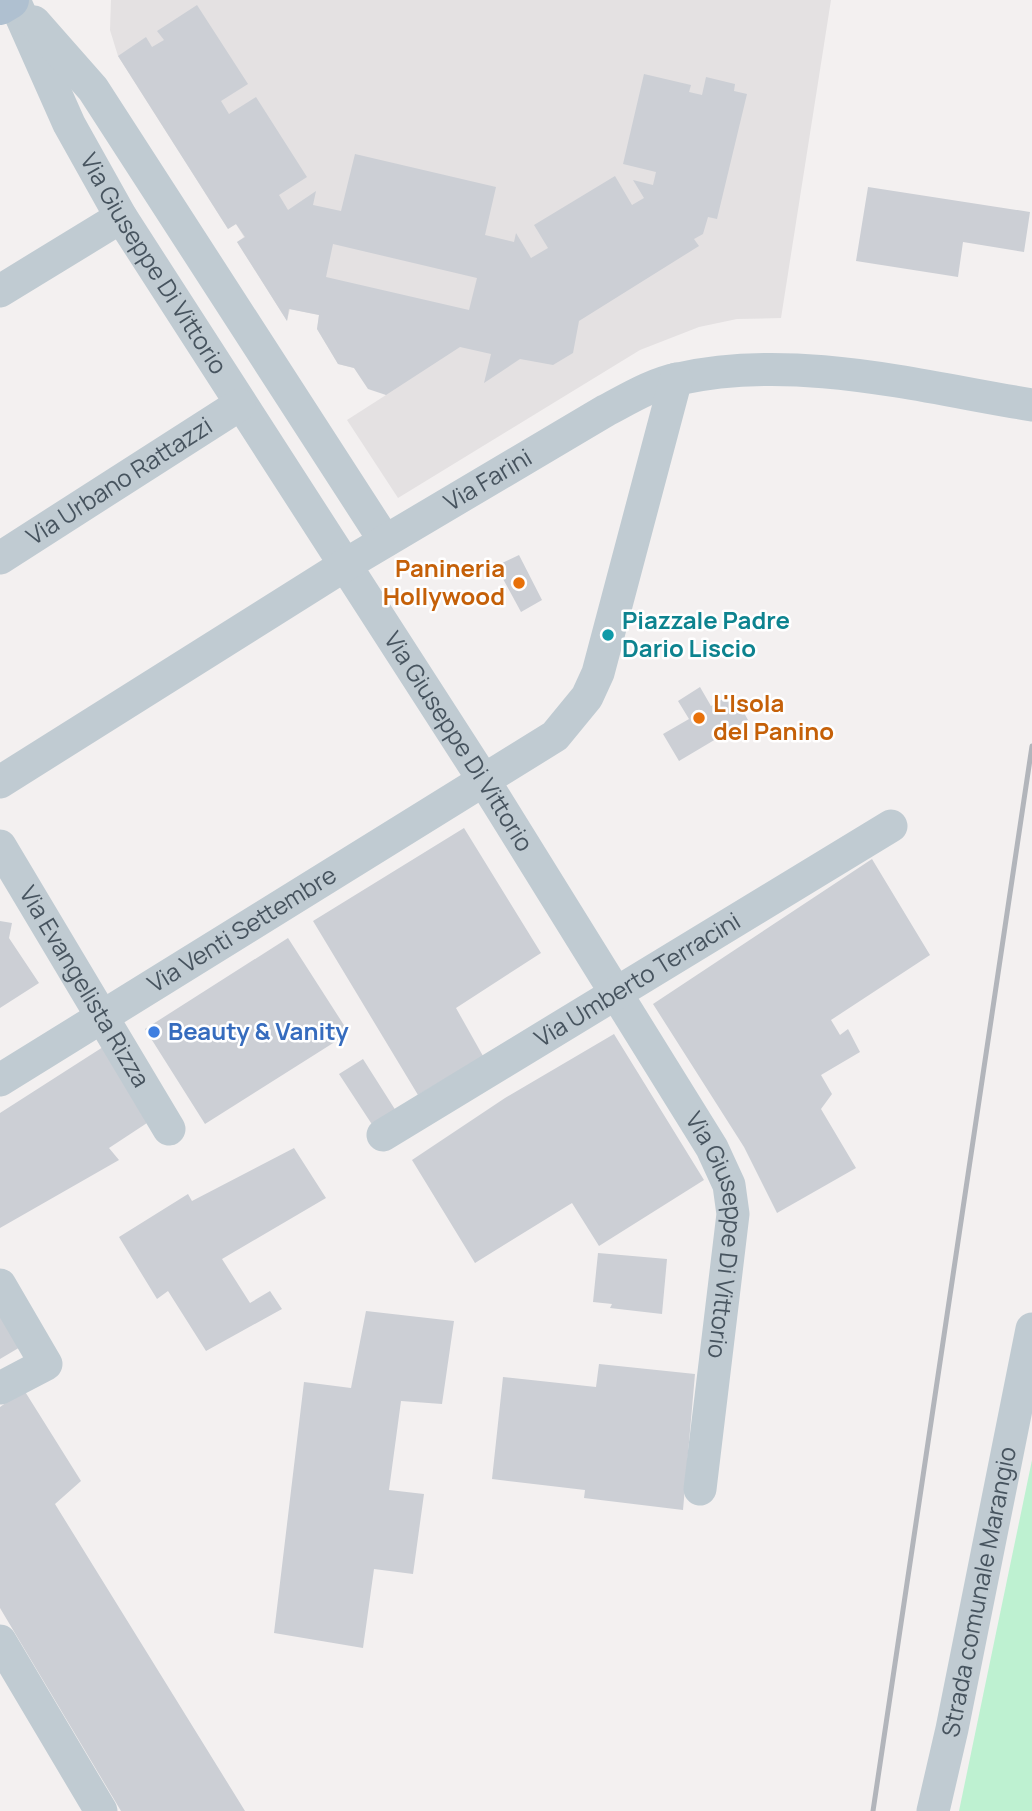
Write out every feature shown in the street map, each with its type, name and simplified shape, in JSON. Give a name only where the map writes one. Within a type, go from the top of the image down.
[{"type":"main road","points":[[0,6],[13,0]]},
{"type":"street","name":"Via Giuseppe Di Vittorio","points":[[13,0],[69,124],[121,217],[239,405],[483,779],[712,1147],[729,1185],[733,1214],[700,1489]]},
{"type":"street","points":[[13,0],[93,89],[385,541]]},
{"type":"street","points":[[0,291],[121,217]]},
{"type":"street","name":"Via Farini","points":[[0,782],[345,565],[640,392],[676,379],[762,368],[818,372],[1032,405]]},
{"type":"street","name":"Via Venti Settembre","points":[[0,1080],[555,736],[587,697],[598,673],[676,379]]},
{"type":"street","name":"Via Urbano Rattazzi","points":[[0,558],[239,405]]},
{"type":"street","name":"Via Umberto Terracini","points":[[383,1135],[891,826]]},
{"type":"street","name":"Via Evangelista Rizza","points":[[0,846],[100,1018],[169,1129]]},
{"type":"street","points":[[0,1285],[46,1364],[0,1388]]},
{"type":"street","name":"Strada comunale Marangio","points":[[933,1811],[952,1729],[1032,1329]]},
{"type":"street","points":[[5,1660],[101,1811]]},
{"type":"shaded area","points":[[111,0],[831,0],[781,318],[737,319],[699,327],[640,350],[398,498],[347,420],[386,395],[354,368],[338,364],[317,329],[319,315],[290,309],[287,321],[237,242],[244,237],[236,224],[228,229],[118,56],[110,30]]},
{"type":"green space","points":[[1032,1460],[1032,1811],[959,1811]]},
{"type":"building","points":[[197,5],[248,84],[221,101],[229,114],[256,97],[307,177],[279,195],[288,210],[316,191],[313,205],[341,211],[355,154],[496,187],[485,235],[514,242],[516,233],[531,258],[548,248],[534,225],[615,176],[632,205],[644,198],[633,180],[653,185],[656,172],[623,164],[644,74],[691,85],[689,92],[702,95],[706,77],[735,84],[734,91],[747,94],[717,219],[708,217],[703,234],[694,239],[699,246],[579,321],[573,353],[553,365],[520,359],[484,383],[491,354],[460,347],[386,395],[368,389],[354,368],[338,364],[317,329],[319,315],[289,309],[287,321],[237,242],[245,237],[236,224],[228,229],[118,56],[146,37],[152,47],[164,40],[157,31]],"holes":[[[333,244],[477,278],[469,310],[326,277]]]},
{"type":"building","points":[[868,187],[1030,212],[1024,252],[963,242],[958,277],[856,261]]},
{"type":"building","name":"Panineria Hollywood","points":[[519,555],[542,600],[521,612],[496,566]]},
{"type":"building","points":[[700,687],[711,706],[733,693],[748,720],[679,761],[663,734],[689,719],[678,701]]},
{"type":"building","points":[[464,828],[541,953],[456,1008],[483,1056],[418,1095],[313,921]]},
{"type":"building","points":[[872,859],[930,955],[831,1020],[840,1035],[848,1029],[860,1052],[821,1075],[832,1094],[821,1109],[856,1168],[777,1213],[744,1147],[653,1004]]},
{"type":"building","points":[[0,921],[12,923],[9,938],[39,983],[0,1008]]},
{"type":"building","points":[[288,938],[349,1033],[205,1124],[145,1029]]},
{"type":"building","points":[[614,1034],[704,1180],[599,1246],[572,1203],[475,1263],[412,1160],[505,1098]]},
{"type":"building","points":[[103,1047],[147,1123],[109,1148],[119,1160],[0,1228],[0,1113]]},
{"type":"building","points":[[363,1059],[396,1111],[373,1126],[339,1074]]},
{"type":"building","points":[[294,1148],[326,1198],[222,1259],[250,1303],[270,1291],[282,1309],[206,1351],[168,1291],[157,1299],[119,1237],[188,1194],[192,1201]]},
{"type":"building","points":[[598,1253],[667,1259],[662,1314],[610,1308],[612,1304],[593,1302]]},
{"type":"building","points":[[0,1301],[27,1343],[0,1359]]},
{"type":"building","points":[[366,1311],[454,1321],[442,1404],[401,1401],[389,1490],[424,1494],[413,1574],[374,1569],[363,1648],[274,1633],[304,1382],[351,1388]]},
{"type":"building","points":[[599,1364],[695,1374],[683,1510],[584,1498],[585,1490],[492,1479],[503,1377],[596,1387]]},
{"type":"building","points":[[24,1390],[81,1481],[55,1504],[245,1811],[121,1811],[0,1608],[0,1407]]},
{"type":"railway","points":[[873,1811],[1032,746]]},
{"type":"place","name":"Panineria Hollywood","points":[[519,583]]},
{"type":"place","name":"Piazzale Padre Dario Liscio","points":[[608,635]]},
{"type":"place","name":"L'Isola del Panino","points":[[699,718]]},
{"type":"place","name":"Beauty & Vanity","points":[[154,1032]]}]
